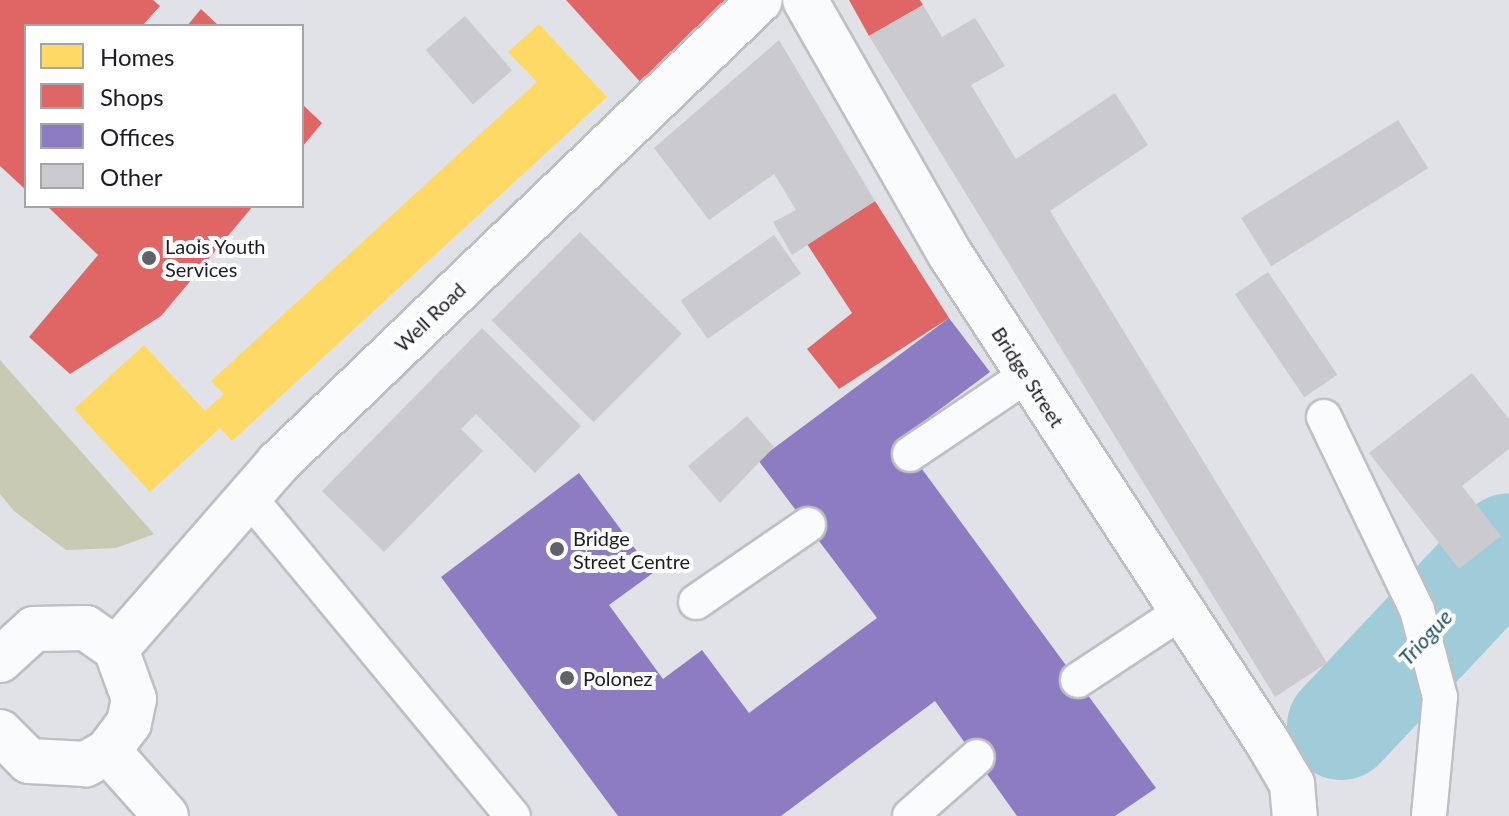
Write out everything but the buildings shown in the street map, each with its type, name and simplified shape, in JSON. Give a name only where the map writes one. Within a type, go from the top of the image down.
[{"type":"street","name":"Well Road","points":[[116,649],[278,463],[760,0]]},
{"type":"street","name":"Bridge Street","points":[[805,0],[1027,375],[1268,743],[1294,800]]},
{"type":"street","points":[[0,732],[29,761],[53,768],[86,764],[108,751],[129,723],[134,699],[116,649],[86,628],[62,624],[4,643]]},
{"type":"street","points":[[108,751],[166,816]]},
{"type":"lane","points":[[910,454],[1027,375]]},
{"type":"lane","points":[[1324,417],[1417,610],[1440,697],[1429,816]]},
{"type":"lane","points":[[247,495],[513,816]]},
{"type":"lane","points":[[696,602],[808,525]]},
{"type":"lane","points":[[1078,680],[1181,612]]},
{"type":"lane","points":[[910,816],[977,757]]},
{"type":"green space","points":[[0,360],[154,534],[116,548],[66,550],[14,511],[0,494]]},
{"type":"waterway","name":"Triogue","points":[[1341,726],[1509,547]]},
{"type":"place","name":"Laois Youth Services","points":[[149,258]]},
{"type":"place","name":"Bridge Street Centre","points":[[557,549]]},
{"type":"place","name":"Polonez","points":[[567,678]]}]
